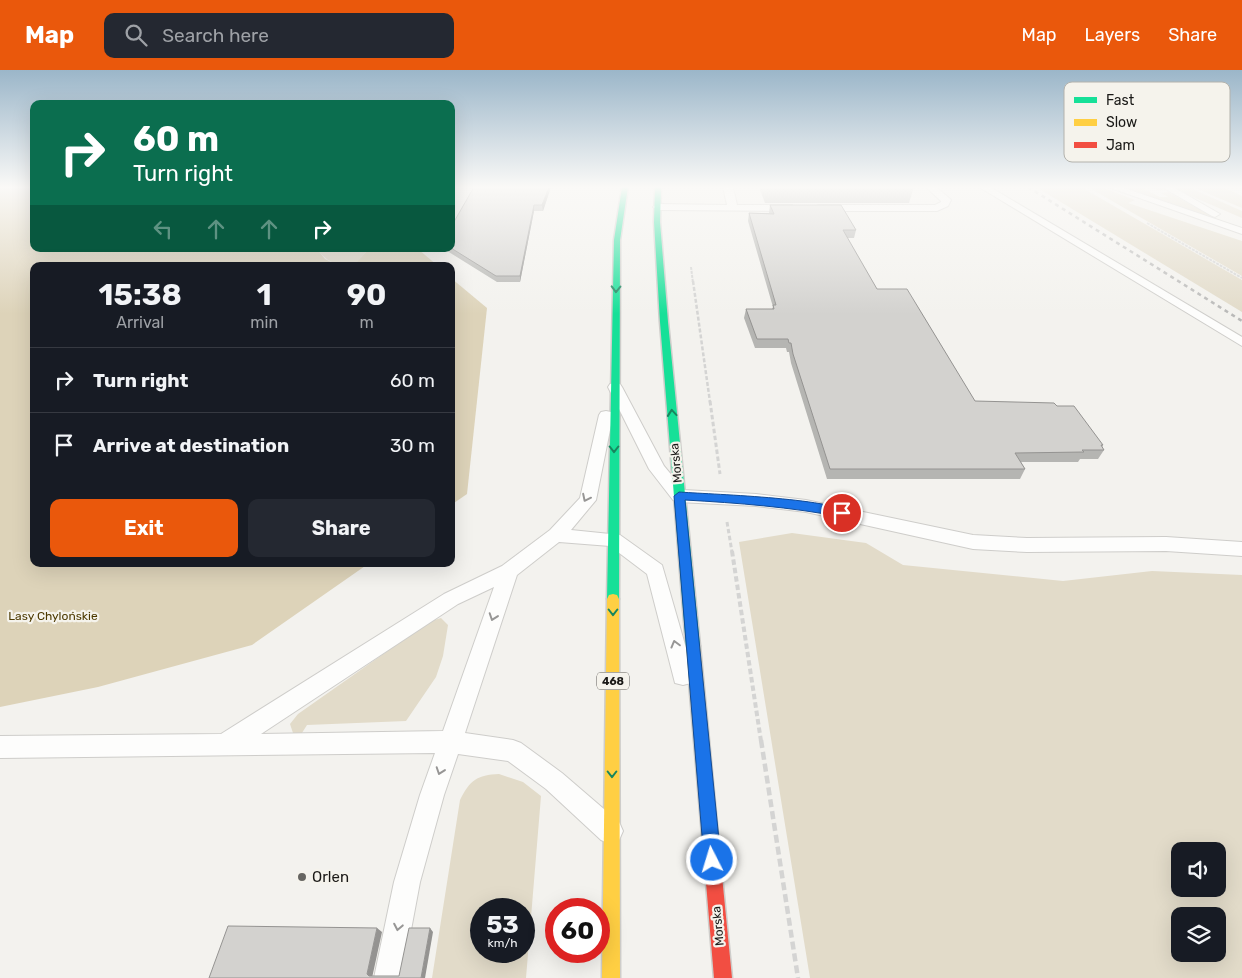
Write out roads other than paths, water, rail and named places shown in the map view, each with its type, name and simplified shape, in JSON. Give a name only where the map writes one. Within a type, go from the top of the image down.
[{"type":"main road","name":"468","points":[[611,978],[614,383],[619,229]]},
{"type":"main road","name":"Morska","points":[[659,229],[664,322],[723,978]]},
{"type":"lane","points":[[1054,229],[1242,342]]},
{"type":"lane","points":[[614,383],[656,469],[679,496],[806,506],[973,542],[1027,545],[1166,544],[1242,549]]},
{"type":"lane","points":[[224,746],[452,599],[509,571],[556,535],[588,500],[614,383]]},
{"type":"lane","points":[[556,535],[614,540],[655,570],[701,742]]},
{"type":"lane","points":[[388,978],[407,882],[432,796],[509,571]]},
{"type":"lane","points":[[0,747],[450,742],[513,751],[554,781],[612,833]]},
{"type":"railway","points":[[1096,229],[1242,321]]},
{"type":"place","name":"Orlen","points":[[302,877]]},
{"type":"park label","name":"Lasy Chylońskie","points":[[53,616]]}]
